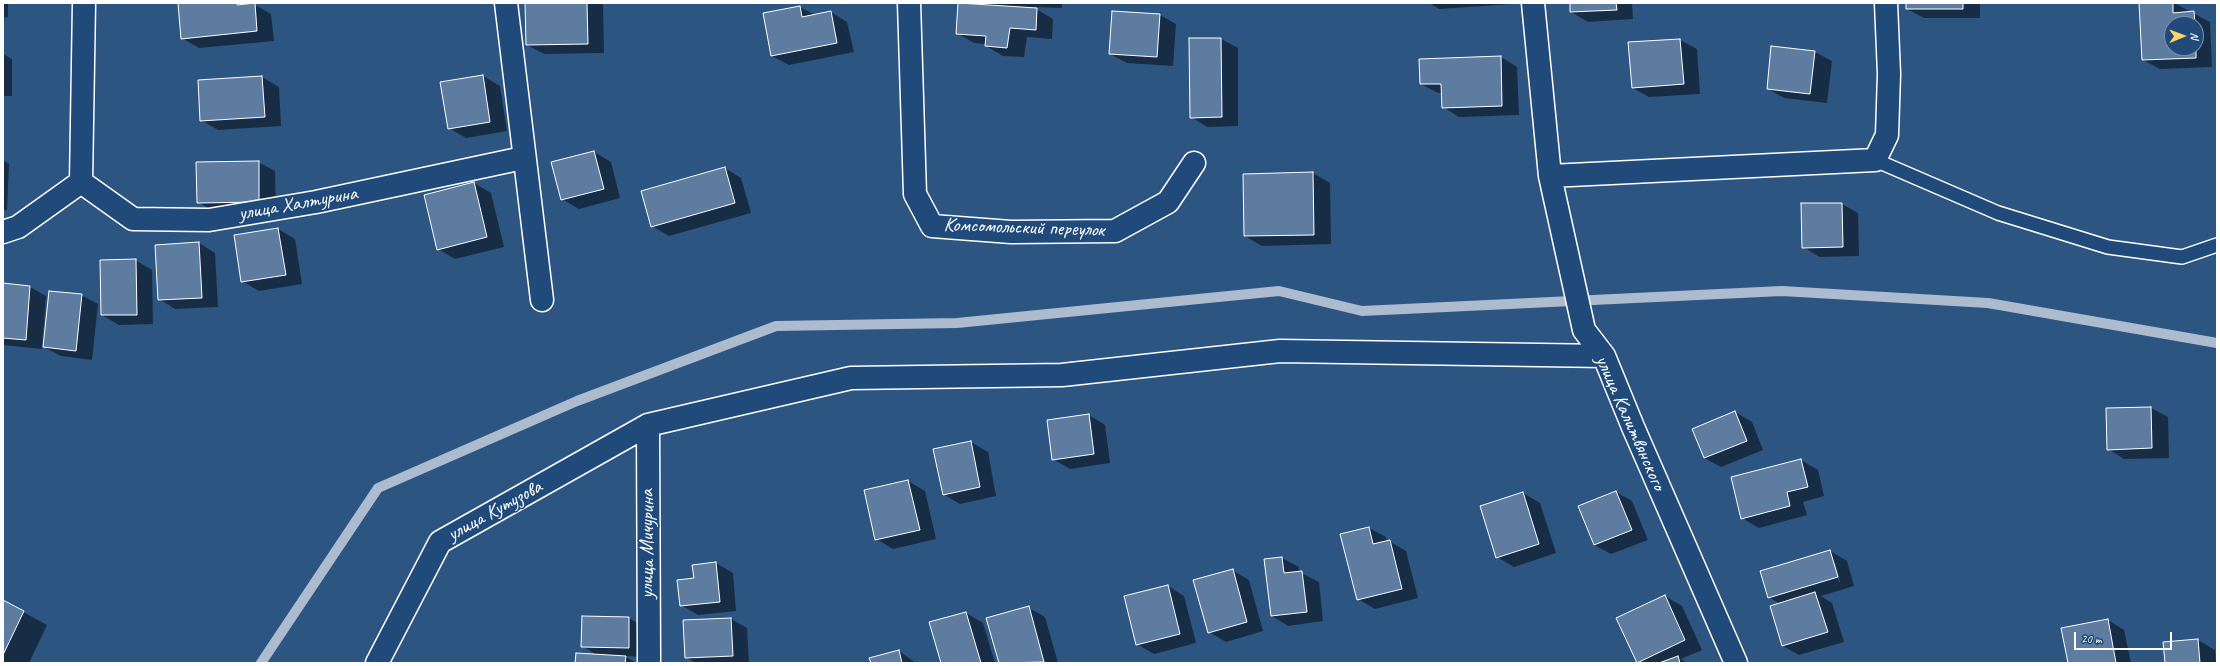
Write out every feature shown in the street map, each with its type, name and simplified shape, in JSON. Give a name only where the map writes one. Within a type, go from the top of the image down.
[{"type":"street","points":[[3,232],[18,227],[81,182],[84,3]]},
{"type":"street","points":[[506,3],[523,158],[542,300]]},
{"type":"street","name":"Комсомольский переулок","points":[[909,3],[915,194],[932,226],[1011,232],[1115,231],[1168,202],[1194,163]]},
{"type":"street","name":"улица Калитвянского","points":[[1533,3],[1550,176],[1554,201],[1584,330],[1604,356],[1633,427],[1736,663]]},
{"type":"street","points":[[1550,176],[1874,160],[1887,135],[1889,74],[1886,3]]},
{"type":"street","name":"улица Халтурина","points":[[81,182],[133,219],[209,220],[316,202],[523,158]]},
{"type":"street","name":"улица Кутузова","points":[[376,663],[440,542],[648,426],[851,378],[1062,374],[1280,351],[1604,356]]},
{"type":"street","name":"улица Мичурина","points":[[648,426],[649,663]]},
{"type":"lane","points":[[1874,160],[1998,214],[2108,246],[2182,257],[2217,245]]},
{"type":"building","points":[[178,3],[237,3],[237,5],[255,3],[257,31],[181,39]]},
{"type":"building","points":[[525,3],[587,3],[588,44],[526,45]]},
{"type":"building","points":[[958,3],[1037,8],[1036,30],[1010,28],[1007,48],[985,46],[986,36],[956,34]]},
{"type":"building","points":[[1570,3],[1616,3],[1617,10],[1570,12]]},
{"type":"building","points":[[1906,3],[1963,3],[1963,9],[1906,9]]},
{"type":"building","points":[[2139,3],[2173,3],[2173,13],[2194,11],[2194,16],[2164,16],[2164,56],[2196,56],[2196,58],[2142,60]]},
{"type":"building","points":[[800,6],[802,17],[831,11],[837,43],[771,56],[763,13]]},
{"type":"building","points":[[1112,11],[1160,14],[1157,57],[1109,54]]},
{"type":"building","points":[[1189,38],[1221,38],[1222,117],[1190,118]]},
{"type":"building","points":[[1680,39],[1684,84],[1632,88],[1628,42]]},
{"type":"building","points":[[1771,46],[1815,51],[1810,94],[1767,89]]},
{"type":"building","points":[[1501,56],[1502,106],[1442,108],[1441,84],[1420,84],[1419,59]]},
{"type":"building","points":[[483,75],[490,122],[448,129],[440,82]]},
{"type":"building","points":[[262,76],[265,117],[200,121],[198,80]]},
{"type":"building","points":[[594,151],[604,189],[561,200],[551,162]]},
{"type":"building","points":[[259,161],[259,202],[197,203],[196,162]]},
{"type":"building","points":[[725,167],[735,203],[651,227],[641,191]]},
{"type":"building","points":[[1313,172],[1314,235],[1244,236],[1243,174]]},
{"type":"building","points":[[474,182],[487,237],[437,250],[424,195]]},
{"type":"building","points":[[1801,203],[1842,203],[1843,247],[1802,248]]},
{"type":"building","points":[[278,228],[286,275],[241,282],[234,235]]},
{"type":"building","points":[[199,242],[202,298],[158,300],[155,245]]},
{"type":"building","points":[[136,259],[137,315],[101,315],[100,260]]},
{"type":"building","points":[[3,283],[30,286],[26,340],[3,338]]},
{"type":"building","points":[[49,291],[82,294],[76,351],[43,347]]},
{"type":"building","points":[[2151,407],[2152,448],[2107,450],[2106,408]]},
{"type":"building","points":[[1735,411],[1747,441],[1704,458],[1692,429]]},
{"type":"building","points":[[1089,414],[1094,454],[1052,460],[1047,420]]},
{"type":"building","points":[[971,441],[980,487],[943,495],[933,449]]},
{"type":"building","points":[[1801,459],[1808,487],[1787,492],[1790,506],[1741,519],[1731,477]]},
{"type":"building","points":[[908,480],[920,530],[875,540],[864,490]]},
{"type":"building","points":[[1616,491],[1632,530],[1594,545],[1578,506]]},
{"type":"building","points":[[1523,492],[1539,544],[1496,558],[1480,506]]},
{"type":"building","points":[[1369,527],[1373,544],[1390,540],[1402,589],[1357,600],[1340,534]]},
{"type":"building","points":[[1830,550],[1838,577],[1768,598],[1760,571]]},
{"type":"building","points":[[1282,557],[1284,573],[1302,571],[1307,612],[1271,616],[1264,559]]},
{"type":"building","points":[[716,562],[720,602],[680,606],[677,580],[694,578],[692,565]]},
{"type":"building","points":[[1233,569],[1247,622],[1208,633],[1193,580]]},
{"type":"building","points":[[1168,585],[1180,634],[1136,645],[1124,596]]},
{"type":"building","points":[[1815,592],[1828,632],[1782,646],[1770,606]]},
{"type":"building","points":[[1665,595],[1685,640],[1637,663],[1616,618]]},
{"type":"building","points":[[3,600],[24,611],[3,655]]},
{"type":"building","points":[[1029,606],[1044,662],[999,663],[986,618]]},
{"type":"building","points":[[966,612],[981,663],[941,663],[929,622]]},
{"type":"building","points":[[582,616],[629,617],[629,648],[581,647]]},
{"type":"building","points":[[731,618],[733,656],[685,658],[683,620]]},
{"type":"building","points":[[2108,619],[2116,663],[2068,663],[2061,628]]},
{"type":"building","points":[[2198,639],[2200,663],[2165,663],[2163,642]]},
{"type":"building","points":[[899,650],[902,663],[871,663],[869,658]]},
{"type":"building","points":[[576,653],[626,656],[625,663],[575,663]]},
{"type":"building","points":[[1678,656],[1680,663],[1659,663]]},
{"type":"waterway","points":[[261,663],[378,488],[577,401],[776,326],[957,323],[1279,291],[1362,311],[1782,291],[1988,303],[2217,343]]}]
